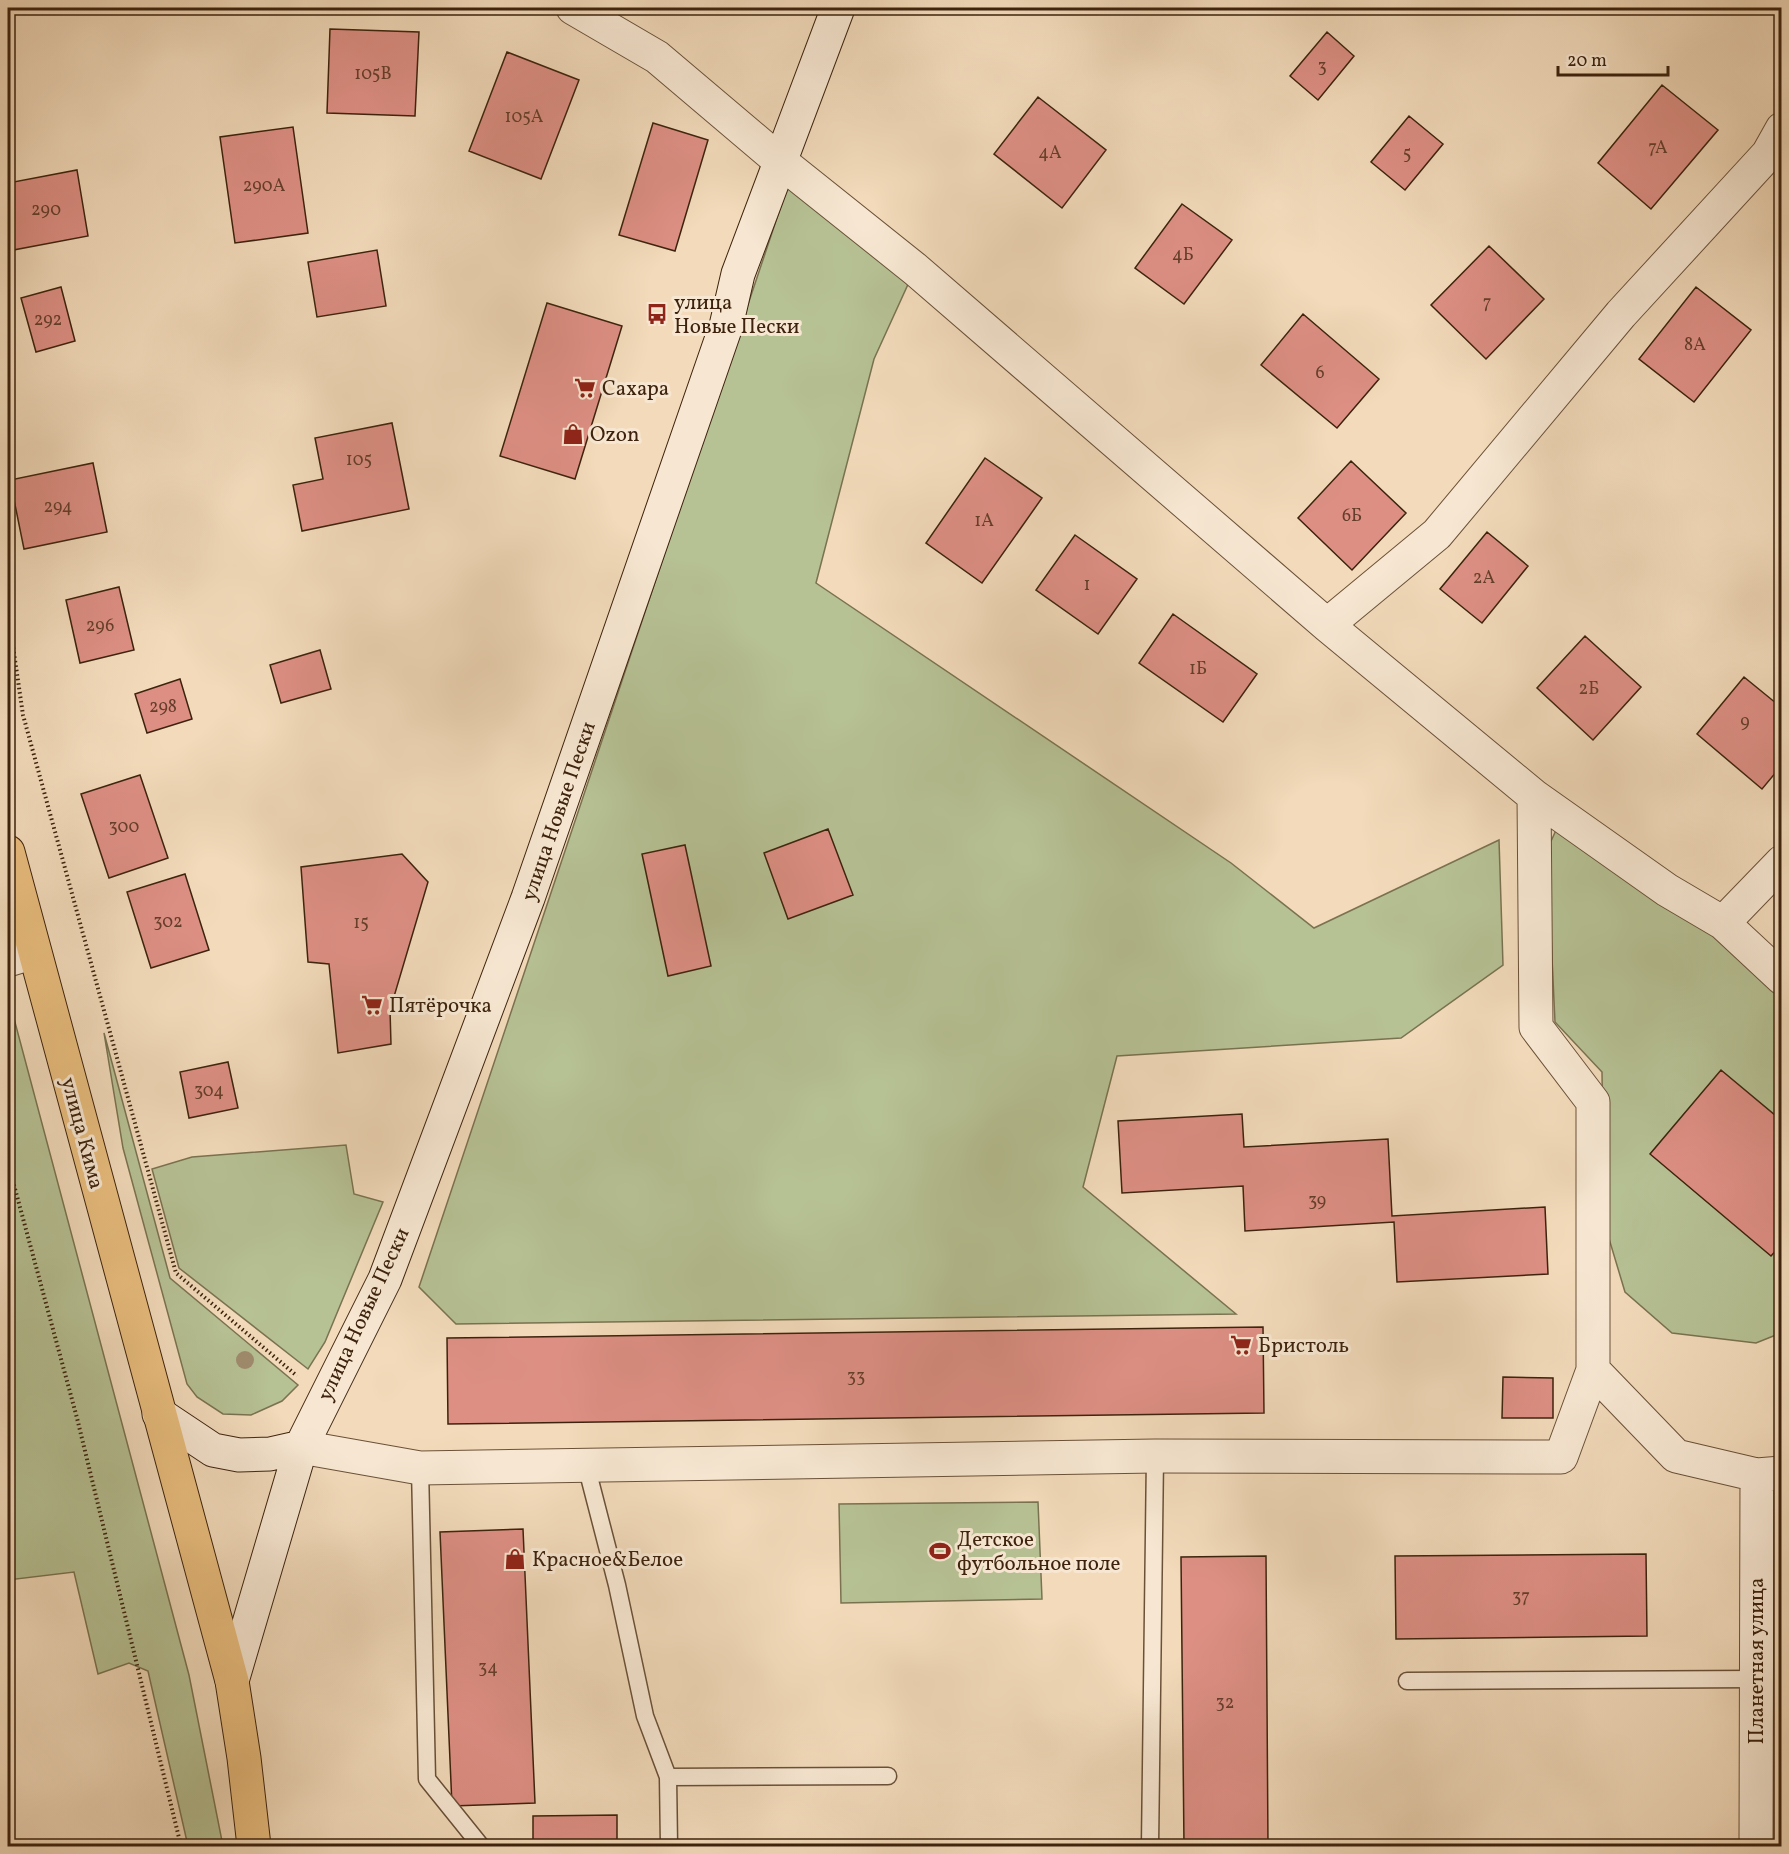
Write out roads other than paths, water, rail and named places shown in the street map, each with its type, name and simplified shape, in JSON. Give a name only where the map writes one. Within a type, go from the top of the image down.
[{"type":"main road","name":"улица Кима","points":[[8,852],[21,956],[159,1414],[232,1681],[254,1846]]},
{"type":"street","points":[[573,8],[657,57],[781,162],[915,269],[1327,625],[1534,796],[1667,890],[1723,922],[1782,978]]},
{"type":"street","name":"улица Новые Пески","points":[[232,1681],[301,1447],[385,1279],[528,898],[722,337],[738,274],[838,8]]},
{"type":"street","points":[[1327,625],[1437,534],[1621,314],[1768,154],[1782,129]]},
{"type":"street","points":[[159,1414],[213,1450],[239,1455],[270,1454],[301,1447],[420,1468],[1155,1456],[1561,1457],[1593,1370],[1593,1102],[1536,1027],[1534,796]]},
{"type":"street","points":[[1723,922],[1782,861]]},
{"type":"street","points":[[1593,1370],[1676,1456],[1769,1474]]},
{"type":"street","name":"Планетная улица","points":[[1756,1846],[1756,1679],[1769,1474]]},
{"type":"lane","points":[[1150,1846],[1155,1456]]},
{"type":"lane","points":[[585,1465],[617,1585],[645,1716],[668,1778],[669,1846]]},
{"type":"lane","points":[[420,1468],[427,1779],[481,1846]]},
{"type":"lane","points":[[1407,1681],[1756,1679]]},
{"type":"lane","points":[[668,1778],[888,1776]]},
{"type":"place","name":"улица Новые Пески","points":[[657,314]]},
{"type":"place","name":"Сахара","points":[[585,388]]},
{"type":"place","name":"Ozon","points":[[573,434]]},
{"type":"place","name":"Пятёрочка","points":[[372,1005]]},
{"type":"place","name":"Бристоль","points":[[1241,1345]]},
{"type":"place","name":"Детское футбольное поле","points":[[940,1551]]},
{"type":"place","name":"Красное&Белое","points":[[515,1559]]}]
